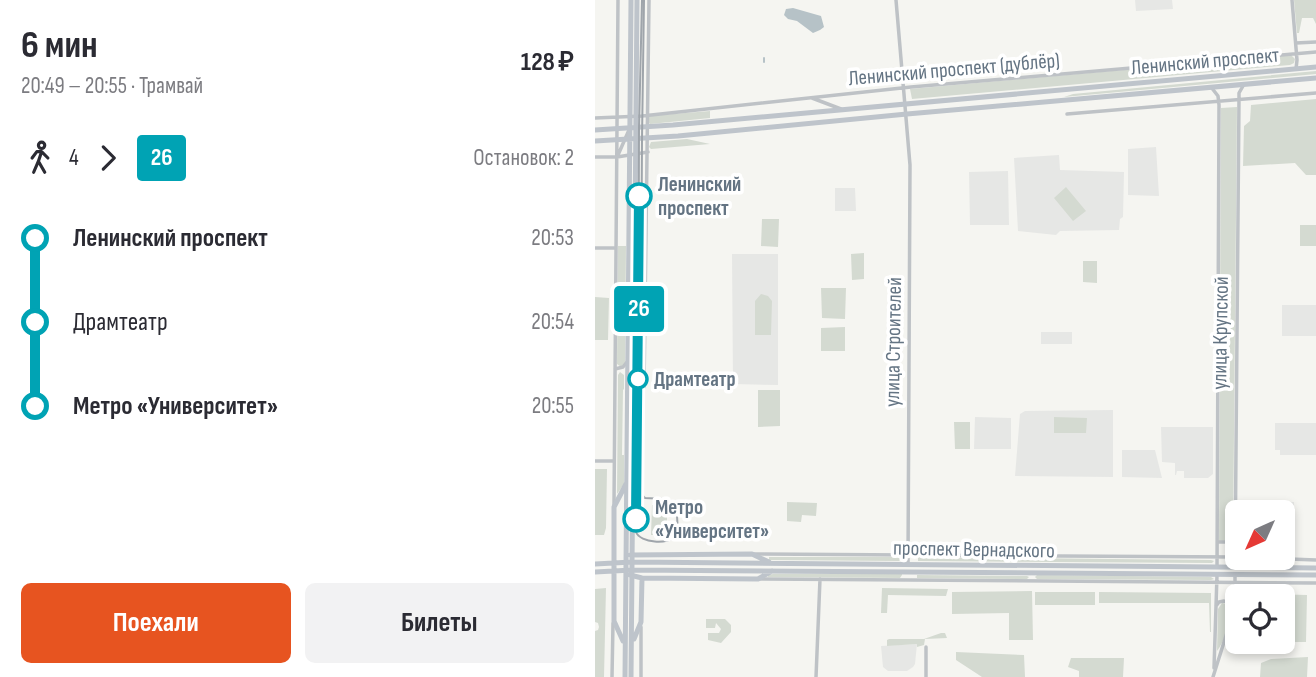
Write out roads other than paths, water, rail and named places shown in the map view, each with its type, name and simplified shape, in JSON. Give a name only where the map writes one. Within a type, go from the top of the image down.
[{"type":"main road","points":[[625,677],[632,573],[634,387],[627,361],[635,249],[631,0]]},
{"type":"main road","points":[[633,117],[636,0]]},
{"type":"main road","name":"Ленинский проспект","points":[[595,130],[1316,67]]},
{"type":"main road","name":"Ленинский проспект","points":[[595,141],[632,141],[1316,78]]},
{"type":"main road","points":[[631,677],[625,543],[631,369],[633,154]]},
{"type":"main road","points":[[627,481],[614,507],[614,621],[628,645]]},
{"type":"main road","points":[[595,564],[632,558],[752,554],[772,563]]},
{"type":"main road","name":"проспект Вернадского","points":[[632,558],[1025,572],[1217,570]]},
{"type":"main road","name":"проспект Вернадского","points":[[632,573],[908,568],[1225,570]]},
{"type":"main road","name":"проспект Вернадского","points":[[1295,569],[1316,568]]},
{"type":"main road","points":[[595,572],[614,570],[642,578],[758,579],[772,571]]},
{"type":"main road","name":"проспект Вернадского","points":[[1235,570],[1316,575]]},
{"type":"main road","points":[[628,645],[641,622],[642,578]]},
{"type":"street","points":[[614,507],[618,0]]},
{"type":"street","points":[[634,387],[645,387],[649,0]]},
{"type":"street","name":"улица Строителей","points":[[896,0],[910,165],[908,580]]},
{"type":"street","points":[[1292,0],[1296,69]]},
{"type":"street","points":[[636,18],[649,18]]},
{"type":"street","points":[[1296,43],[1316,41]]},
{"type":"street","name":"Ленинский проспект (дублёр)","points":[[595,118],[633,117],[904,88],[1316,52]]},
{"type":"street","name":"улица Крупской","points":[[1234,500],[1238,99],[1244,84]]},
{"type":"street","name":"улица Крупской","points":[[1211,87],[1216,92],[1218,101],[1218,542],[1213,676]]},
{"type":"street","points":[[1067,114],[1316,93]]},
{"type":"street","points":[[811,98],[843,110]]},
{"type":"street","points":[[617,118],[633,127],[632,141],[617,157]]},
{"type":"street","points":[[632,141],[648,152]]},
{"type":"street","points":[[595,157],[648,152]]},
{"type":"street","points":[[595,248],[616,248]]},
{"type":"street","points":[[635,249],[646,249]]},
{"type":"street","points":[[615,369],[623,368],[627,361]]},
{"type":"street","points":[[595,461],[614,461]]},
{"type":"street","points":[[614,538],[616,542],[625,543],[632,538]]},
{"type":"street","points":[[1218,542],[1225,542]]},
{"type":"street","points":[[752,554],[1225,557]]},
{"type":"street","points":[[1295,559],[1316,560]]},
{"type":"street","name":"улица Крупской","points":[[1235,570],[1235,583]]},
{"type":"street","points":[[1025,572],[1036,581]]},
{"type":"street","points":[[758,579],[1316,583]]},
{"type":"street","points":[[816,677],[820,579]]},
{"type":"street","points":[[1216,607],[1219,602],[1225,601]]},
{"type":"street","points":[[612,677],[614,621]]},
{"type":"street","points":[[641,622],[641,677]]},
{"type":"street","name":"улица Крупской","points":[[1213,676],[1225,642]]},
{"type":"street","points":[[926,647],[926,677]]},
{"type":"tram line","points":[[642,0],[638,493],[635,524],[636,532],[643,539],[661,542],[675,536],[676,509],[665,499],[645,498],[640,493],[644,0]]},
{"type":"tram line","name":"26","points":[[636,519],[639,196]]},
{"type":"place","name":"Ленинский проспект","points":[[639,196]]},
{"type":"place","name":"Драмтеатр","points":[[638,379]]},
{"type":"place","name":"Метро «Университет»","points":[[636,519]]}]
